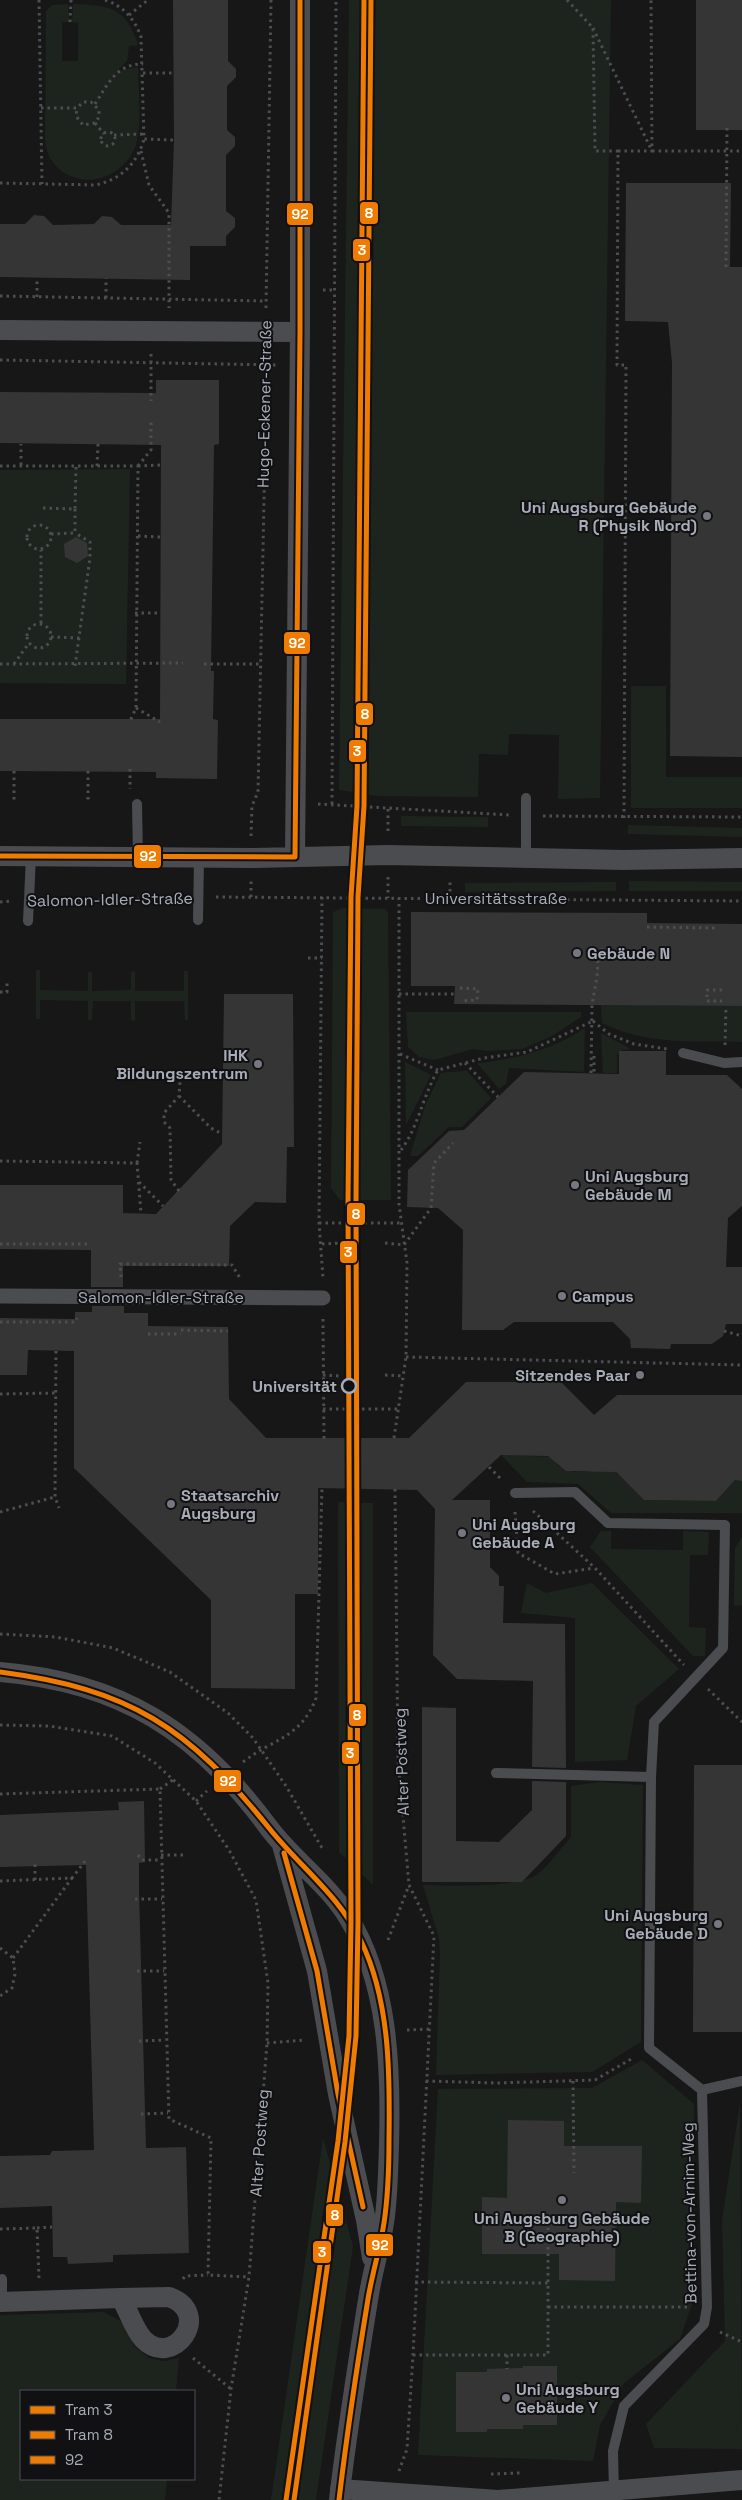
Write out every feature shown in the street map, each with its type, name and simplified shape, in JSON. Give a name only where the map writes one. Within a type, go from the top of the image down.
[{"type":"street","points":[[295,857],[300,332],[300,0]]},
{"type":"street","points":[[0,330],[267,334],[300,332]]},
{"type":"street","points":[[0,856],[199,858],[388,855],[526,858],[742,858]]},
{"type":"street","name":"Salomon-Idler-Straße","points":[[0,1296],[323,1298]]},
{"type":"street","points":[[0,1672],[64,1680],[137,1707],[198,1749],[254,1807],[282,1845],[310,1871],[348,1916],[362,1945],[376,1986],[386,2048],[390,2119],[388,2193],[384,2224],[373,2268],[340,2494],[392,2493],[498,2500],[614,2494],[742,2480]]},
{"type":"street","points":[[282,1845],[317,1971],[338,2094],[366,2220],[373,2268]]},
{"type":"street","points":[[1,2302],[160,2296],[177,2300],[184,2306],[189,2322],[188,2330],[178,2343],[163,2348],[148,2343],[142,2337],[121,2298]]},
{"type":"lane","points":[[526,798],[526,858]]},
{"type":"lane","points":[[137,804],[138,858]]},
{"type":"lane","points":[[28,920],[31,856]]},
{"type":"lane","points":[[198,920],[199,858]]},
{"type":"lane","points":[[683,1053],[724,1062],[742,1062]]},
{"type":"lane","points":[[514,1493],[575,1492],[608,1524],[725,1525],[723,1648],[654,1722],[651,1777],[649,2048],[702,2090],[742,2080]]},
{"type":"lane","points":[[496,1773],[651,1777]]},
{"type":"lane","name":"Bettina-von-Arnim-Weg","points":[[614,2494],[613,2451],[624,2406],[704,2324],[707,2307],[702,2090]]},
{"type":"lane","points":[[1,2302],[2,2279]]},
{"type":"path","points":[[39,0],[42,184]]},
{"type":"path","points":[[70,22],[71,0]]},
{"type":"path","points":[[0,183],[96,185],[108,182],[132,165],[141,151],[144,134],[141,37],[129,15],[112,2],[105,0]]},
{"type":"path","points":[[129,15],[146,0]]},
{"type":"path","name":"Hugo-Eckener-Straße","points":[[252,806],[258,792],[262,504],[267,365],[266,302],[271,0]]},
{"type":"path","points":[[332,804],[336,0]]},
{"type":"path","points":[[567,0],[593,28],[652,151]]},
{"type":"path","points":[[651,0],[652,151]]},
{"type":"path","points":[[593,28],[595,151],[742,151]]},
{"type":"path","points":[[95,104],[116,71],[132,64],[143,64]]},
{"type":"path","points":[[143,73],[174,73]]},
{"type":"path","points":[[83,102],[95,104],[100,114],[95,123],[87,125],[80,122],[76,116],[77,108],[83,102]]},
{"type":"path","points":[[41,108],[77,108]]},
{"type":"path","points":[[95,123],[104,134]]},
{"type":"path","points":[[726,267],[727,127]]},
{"type":"path","points":[[104,134],[110,132],[114,135],[144,134]]},
{"type":"path","points":[[104,134],[102,142],[107,146],[114,144],[114,135]]},
{"type":"path","points":[[144,139],[174,140]]},
{"type":"path","points":[[141,151],[149,185],[171,214],[170,300]]},
{"type":"path","points":[[618,151],[617,365],[626,365],[624,818]]},
{"type":"path","points":[[37,278],[37,297]]},
{"type":"path","points":[[106,278],[106,298]]},
{"type":"path","points":[[0,296],[266,302]]},
{"type":"path","points":[[150,331],[151,401]]},
{"type":"path","points":[[0,360],[267,365]]},
{"type":"path","points":[[130,721],[136,708],[138,466],[151,450],[151,420]]},
{"type":"path","points":[[21,444],[21,466]]},
{"type":"path","points":[[98,444],[98,466]]},
{"type":"path","points":[[0,466],[161,465]]},
{"type":"path","points":[[75,534],[76,466]]},
{"type":"path","points":[[43,508],[75,509]]},
{"type":"path","points":[[41,525],[48,528],[51,534],[51,543],[41,550],[30,546],[27,538],[30,530],[41,525]]},
{"type":"path","points":[[51,534],[75,534],[90,542],[90,558],[75,666]]},
{"type":"path","points":[[138,536],[160,537]]},
{"type":"path","points":[[41,550],[41,623]]},
{"type":"path","points":[[136,613],[160,613]]},
{"type":"path","points":[[41,623],[48,626],[51,637],[48,644],[41,648],[29,644],[26,636],[29,628],[41,623]]},
{"type":"path","points":[[51,637],[80,638]]},
{"type":"path","points":[[14,664],[29,644]]},
{"type":"path","points":[[0,664],[75,666],[183,664]]},
{"type":"path","points":[[204,664],[260,664]]},
{"type":"path","points":[[136,708],[160,722]]},
{"type":"path","points":[[14,771],[14,801]]},
{"type":"path","points":[[88,771],[88,803]]},
{"type":"path","name":"Salomon-Idler-Straße","points":[[0,902],[251,897]]},
{"type":"path","name":"Universitätsstraße","points":[[251,897],[742,901]]},
{"type":"path","points":[[320,1204],[322,897]]},
{"type":"path","points":[[394,1438],[406,1357],[407,1263],[399,1204],[399,898]]},
{"type":"path","points":[[647,926],[718,928]]},
{"type":"path","points":[[593,1005],[593,1073],[593,1021],[593,1005],[598,960],[603,948]]},
{"type":"path","points":[[308,958],[322,958]]},
{"type":"path","points":[[2,993],[7,992],[7,980]]},
{"type":"path","points":[[460,989],[478,989],[477,1000],[461,1000]]},
{"type":"path","points":[[722,991],[707,990],[707,1001],[722,1001]]},
{"type":"path","points":[[399,994],[455,994]]},
{"type":"path","points":[[725,1041],[726,1006]]},
{"type":"path","points":[[400,1054],[438,1070],[465,1062],[527,1052],[593,1021]]},
{"type":"path","points":[[593,1021],[609,1034],[634,1044],[683,1053]]},
{"type":"path","points":[[465,1062],[498,1097]]},
{"type":"path","points":[[400,1150],[408,1140],[427,1089],[438,1070]]},
{"type":"path","points":[[179,1191],[171,1180],[170,1128],[164,1122],[164,1113],[179,1096],[180,1081]]},
{"type":"path","points":[[179,1096],[211,1128],[222,1134]]},
{"type":"path","points":[[140,1142],[137,1163],[142,1214]]},
{"type":"path","points":[[404,1245],[432,1208],[434,1162],[452,1143]]},
{"type":"path","points":[[0,1161],[137,1163]]},
{"type":"path","points":[[138,1182],[163,1206]]},
{"type":"path","points":[[319,1223],[401,1223]]},
{"type":"path","points":[[322,1244],[340,1242]]},
{"type":"path","points":[[385,1243],[404,1245]]},
{"type":"path","points":[[0,1244],[91,1244]]},
{"type":"path","points":[[121,1282],[120,1264],[232,1265]]},
{"type":"path","points":[[0,1322],[56,1320],[75,1322],[77,1318],[86,1318]]},
{"type":"path","points":[[148,1334],[228,1331]]},
{"type":"path","points":[[724,1331],[742,1336]]},
{"type":"path","points":[[56,1350],[55,1497],[59,1508]]},
{"type":"path","points":[[406,1357],[742,1365]]},
{"type":"path","points":[[323,1375],[340,1376]]},
{"type":"path","points":[[384,1375],[403,1376]]},
{"type":"path","points":[[0,1394],[55,1394]]},
{"type":"path","points":[[324,1439],[323,1411],[398,1410]]},
{"type":"path","points":[[196,1801],[260,1748],[290,1735],[303,1724],[316,1698],[322,1488]]},
{"type":"path","name":"Alter Postweg","points":[[392,2493],[407,2449],[426,2081],[431,2029],[434,1936],[409,1885],[398,1760],[395,1489]]},
{"type":"path","points":[[514,1493],[518,1553],[555,1574],[594,1568]]},
{"type":"path","points":[[514,1493],[594,1568],[696,1678],[742,1722]]},
{"type":"path","points":[[0,1512],[55,1497]]},
{"type":"path","name":"Alter Postweg","points":[[0,1724],[48,1726],[112,1736],[155,1763],[196,1801],[228,1850],[256,1900],[268,1983],[267,2043],[249,2277],[231,2389],[219,2500]]},
{"type":"path","points":[[0,1794],[160,1789],[174,1779]]},
{"type":"path","points":[[160,1789],[168,2119],[211,2138],[208,2275],[249,2277]]},
{"type":"path","points":[[138,1855],[142,1860],[161,1860]]},
{"type":"path","points":[[161,1855],[185,1855]]},
{"type":"path","points":[[0,1996],[12,1988],[15,1974],[13,1958],[86,1860]]},
{"type":"path","points":[[36,1862],[36,1880]]},
{"type":"path","points":[[0,1881],[72,1878]]},
{"type":"path","points":[[388,1940],[409,1885]]},
{"type":"path","points":[[135,1899],[162,1899]]},
{"type":"path","points":[[0,1948],[13,1958]]},
{"type":"path","points":[[137,1971],[164,1971]]},
{"type":"path","points":[[403,2031],[431,2029]]},
{"type":"path","points":[[139,2041],[166,2040]]},
{"type":"path","points":[[426,2081],[496,2083],[596,2080],[649,2048]]},
{"type":"path","points":[[573,2081],[574,2172]]},
{"type":"path","points":[[141,2114],[168,2113]]},
{"type":"path","points":[[0,2233],[0,2229],[52,2227]]},
{"type":"path","points":[[37,2228],[40,2301]]},
{"type":"path","points":[[413,2355],[548,2354],[548,2228]]},
{"type":"path","points":[[415,2282],[548,2283]]},
{"type":"path","points":[[548,2307],[707,2307]]},
{"type":"path","points":[[704,2324],[742,2342]]},
{"type":"path","points":[[178,2343],[231,2389]]},
{"type":"path","points":[[507,2355],[507,2369]]},
{"type":"path","points":[[400,2469],[409,2470]]},
{"type":"path","points":[[490,2474],[526,2472]]},
{"type":"shaded area","points":[[349,0],[611,0],[600,798],[558,799],[559,735],[509,734],[508,755],[479,754],[478,797],[378,796],[339,790]]},
{"type":"shaded area","points":[[68,4],[69,22],[62,22],[62,61],[78,61],[78,23],[72,22],[73,4],[106,7],[122,16],[133,32],[138,45],[129,46],[127,61],[117,71],[138,67],[139,124],[136,146],[124,164],[114,172],[91,180],[69,175],[58,168],[49,156],[45,140],[46,11],[52,5]]},
{"type":"shaded area","points":[[130,469],[126,684],[0,683],[0,470]]},
{"type":"shaded area","points":[[631,686],[666,686],[666,777],[742,777],[742,808],[631,808]]},
{"type":"shaded area","points":[[401,816],[488,817],[488,827],[401,826]]},
{"type":"shaded area","points":[[628,825],[742,828],[742,837],[628,834]]},
{"type":"shaded area","points":[[629,881],[742,882],[742,891],[629,891]]},
{"type":"shaded area","points":[[616,882],[616,891],[465,892],[465,883]]},
{"type":"shaded area","points":[[343,908],[385,909],[388,912],[391,1200],[340,1200],[331,1188],[333,912]]},
{"type":"shaded area","points":[[36,970],[40,970],[40,990],[88,991],[88,972],[92,972],[92,991],[131,990],[131,972],[135,971],[135,991],[184,991],[184,971],[188,971],[188,1020],[185,1020],[184,1001],[135,1001],[135,1021],[131,1020],[131,1001],[93,1001],[92,1020],[88,1020],[88,1001],[40,1000],[40,1019],[36,1019]]},
{"type":"shaded area","points":[[601,1005],[742,1006],[742,1042],[670,1040],[635,1035],[602,1023]]},
{"type":"shaded area","points":[[406,1012],[581,1012],[581,1017],[552,1036],[522,1049],[488,1051],[473,1049],[434,1060],[419,1057],[408,1047]]},
{"type":"shaded area","points":[[585,1028],[584,1072],[509,1068],[506,1084],[499,1089],[477,1063],[520,1056],[547,1048]]},
{"type":"shaded area","points":[[601,1033],[631,1049],[622,1050],[617,1055],[617,1073],[603,1073]]},
{"type":"shaded area","points":[[405,1062],[431,1075],[406,1125]]},
{"type":"shaded area","points":[[466,1070],[491,1098],[462,1127],[449,1127],[418,1156],[410,1156],[425,1106],[441,1073]]},
{"type":"shaded area","points":[[501,1455],[555,1457],[555,1462],[560,1467],[571,1467],[572,1472],[591,1472],[591,1455],[605,1462],[644,1500],[716,1501],[735,1480],[742,1481],[742,1513],[611,1513],[578,1484],[527,1482]]},
{"type":"shaded area","points":[[338,1502],[373,1503],[373,1885],[339,1852]]},
{"type":"shaded area","points":[[601,1531],[611,1531],[611,1549],[683,1550],[683,1531],[709,1532],[708,1555],[690,1555],[689,1627],[706,1628],[705,1656],[693,1656],[590,1547]]},
{"type":"shaded area","points":[[742,1537],[742,1605],[734,1606],[735,1548]]},
{"type":"shaded area","points":[[527,1583],[546,1593],[592,1583],[679,1669],[636,1706],[627,1760],[575,1762],[575,1618],[521,1613]]},
{"type":"shaded area","points":[[600,1782],[643,1785],[641,2042],[592,2072],[436,2075],[440,1953],[439,1939],[423,1885],[465,1886],[500,1884],[529,1879],[538,1874],[571,1837],[571,1786]]},
{"type":"shaded area","points":[[642,2060],[694,2104],[692,2304],[680,2339],[624,2383],[600,2425],[593,2461],[418,2455],[438,2089],[592,2088]]},
{"type":"shaded area","points":[[740,2103],[742,2449],[654,2448],[646,2424],[725,2341],[722,2220]]},
{"type":"shaded area","points":[[323,2138],[353,2246],[316,2500],[271,2500]]},
{"type":"shaded area","points":[[104,2312],[124,2323],[134,2346],[149,2358],[163,2361],[179,2358],[176,2390],[20,2390],[20,2480],[167,2480],[165,2500],[0,2500],[0,2315]]},
{"type":"building","points":[[173,0],[228,0],[228,61],[236,69],[236,77],[227,86],[227,130],[235,137],[235,146],[226,155],[226,211],[235,218],[235,227],[226,236],[226,246],[190,246],[190,280],[0,277],[0,224],[25,224],[34,215],[44,216],[53,225],[94,224],[102,216],[112,217],[121,225],[171,225],[174,140]]},
{"type":"building","points":[[696,0],[742,0],[742,130],[696,130]]},
{"type":"building","name":"Uni Augsburg Gebäude R (Physik Nord)","points":[[626,183],[731,183],[730,267],[742,267],[742,757],[670,756],[672,363],[668,322],[625,321]]},
{"type":"building","points":[[156,380],[219,380],[219,444],[214,445],[211,671],[214,671],[213,719],[218,720],[217,779],[156,778],[156,772],[0,771],[0,719],[160,719],[161,445],[0,443],[0,392],[156,393]]},
{"type":"building","points":[[76,537],[87,543],[88,556],[77,563],[65,557],[64,544]]},
{"type":"building","name":"Gebäude N","points":[[411,912],[647,913],[647,923],[742,924],[742,1006],[454,1004],[455,986],[411,986]]},
{"type":"building","points":[[224,994],[293,994],[294,1147],[287,1147],[286,1203],[255,1202],[230,1226],[229,1266],[123,1266],[123,1287],[91,1287],[91,1250],[0,1249],[0,1185],[123,1185],[123,1213],[156,1214],[222,1144]]},
{"type":"building","name":"Uni Augsburg Gebäude M","points":[[619,1051],[666,1051],[666,1075],[727,1075],[742,1089],[742,1206],[728,1218],[726,1267],[742,1267],[742,1324],[726,1324],[723,1336],[712,1344],[671,1344],[670,1349],[631,1348],[630,1339],[613,1322],[514,1322],[503,1330],[462,1330],[463,1230],[438,1208],[407,1207],[408,1170],[449,1131],[464,1130],[524,1072],[619,1074]]},
{"type":"building","points":[[92,1306],[124,1306],[124,1313],[148,1313],[148,1326],[228,1327],[229,1399],[266,1438],[409,1438],[466,1382],[561,1382],[594,1415],[617,1395],[742,1395],[742,1481],[735,1480],[716,1501],[644,1500],[616,1472],[566,1471],[548,1456],[501,1455],[452,1500],[490,1500],[490,1567],[499,1576],[499,1586],[504,1586],[503,1623],[565,1624],[566,1768],[532,1767],[533,1681],[457,1679],[433,1655],[435,1509],[417,1490],[318,1488],[318,1594],[295,1594],[295,1689],[211,1688],[211,1600],[74,1468],[74,1351],[28,1350],[27,1375],[0,1375],[0,1318],[75,1319],[75,1312],[92,1312]]},
{"type":"building","points":[[422,1707],[456,1708],[456,1841],[499,1842],[532,1810],[532,1781],[566,1782],[566,1836],[522,1882],[422,1882]]},
{"type":"building","name":"Uni Augsburg Gebäude D","points":[[694,1765],[742,1765],[742,2032],[693,2032]]},
{"type":"building","points":[[144,1801],[145,1862],[139,1863],[139,1891],[146,2148],[186,2147],[189,2253],[113,2255],[113,2262],[68,2264],[67,2257],[53,2257],[52,2206],[0,2208],[0,2156],[50,2155],[52,2151],[94,2150],[86,1865],[0,1867],[0,1815],[119,1810],[118,1802]]},
{"type":"building","name":"Uni Augsburg Gebäude B (Geographie)","points":[[508,2120],[564,2121],[564,2146],[642,2146],[641,2203],[616,2202],[615,2281],[559,2280],[559,2254],[482,2254],[482,2197],[507,2198]]},
{"type":"building","name":"Uni Augsburg Gebäude Y","points":[[523,2366],[557,2366],[557,2425],[523,2425],[523,2429],[487,2429],[487,2432],[456,2432],[456,2372],[487,2372],[487,2369],[523,2368]]},
{"type":"tram line","name":"3","points":[[286,2500],[338,2141],[349,2036],[351,1922],[348,1203],[351,897],[357,806],[364,0]]},
{"type":"tram line","name":"8","points":[[294,2500],[345,2142],[356,2036],[358,1922],[356,1203],[358,897],[364,806],[371,0]]},
{"type":"transit line","name":"92","points":[[295,857],[300,332],[300,0]]},
{"type":"transit line","name":"92","points":[[0,856],[295,857]]},
{"type":"transit line","name":"92","points":[[0,1672],[46,1679],[85,1689],[121,1702],[153,1718],[183,1739],[211,1763],[240,1793],[281,1842],[342,1909],[361,1941],[371,1964],[378,1988],[386,2038],[389,2090],[388,2182],[384,2223],[368,2299],[352,2400],[339,2500]]},
{"type":"transit line","name":"92","points":[[284,1853],[317,1971],[338,2094],[363,2207]]},
{"type":"place","name":"Uni Augsburg Gebäude R (Physik Nord)","points":[[707,516]]},
{"type":"place","name":"Gebäude N","points":[[577,953]]},
{"type":"place","name":"IHK Bildungszentrum","points":[[258,1064]]},
{"type":"place","name":"Uni Augsburg Gebäude M","points":[[575,1185]]},
{"type":"place","name":"Campus","points":[[562,1296]]},
{"type":"place","name":"Sitzendes Paar","points":[[640,1375]]},
{"type":"place","name":"Universität","points":[[349,1386]]},
{"type":"place","name":"Staatsarchiv Augsburg","points":[[171,1504]]},
{"type":"place","name":"Uni Augsburg Gebäude A","points":[[462,1533]]},
{"type":"place","name":"Uni Augsburg Gebäude D","points":[[718,1924]]},
{"type":"place","name":"Uni Augsburg Gebäude B (Geographie)","points":[[562,2200]]},
{"type":"place","name":"Uni Augsburg Gebäude Y","points":[[506,2398]]}]
